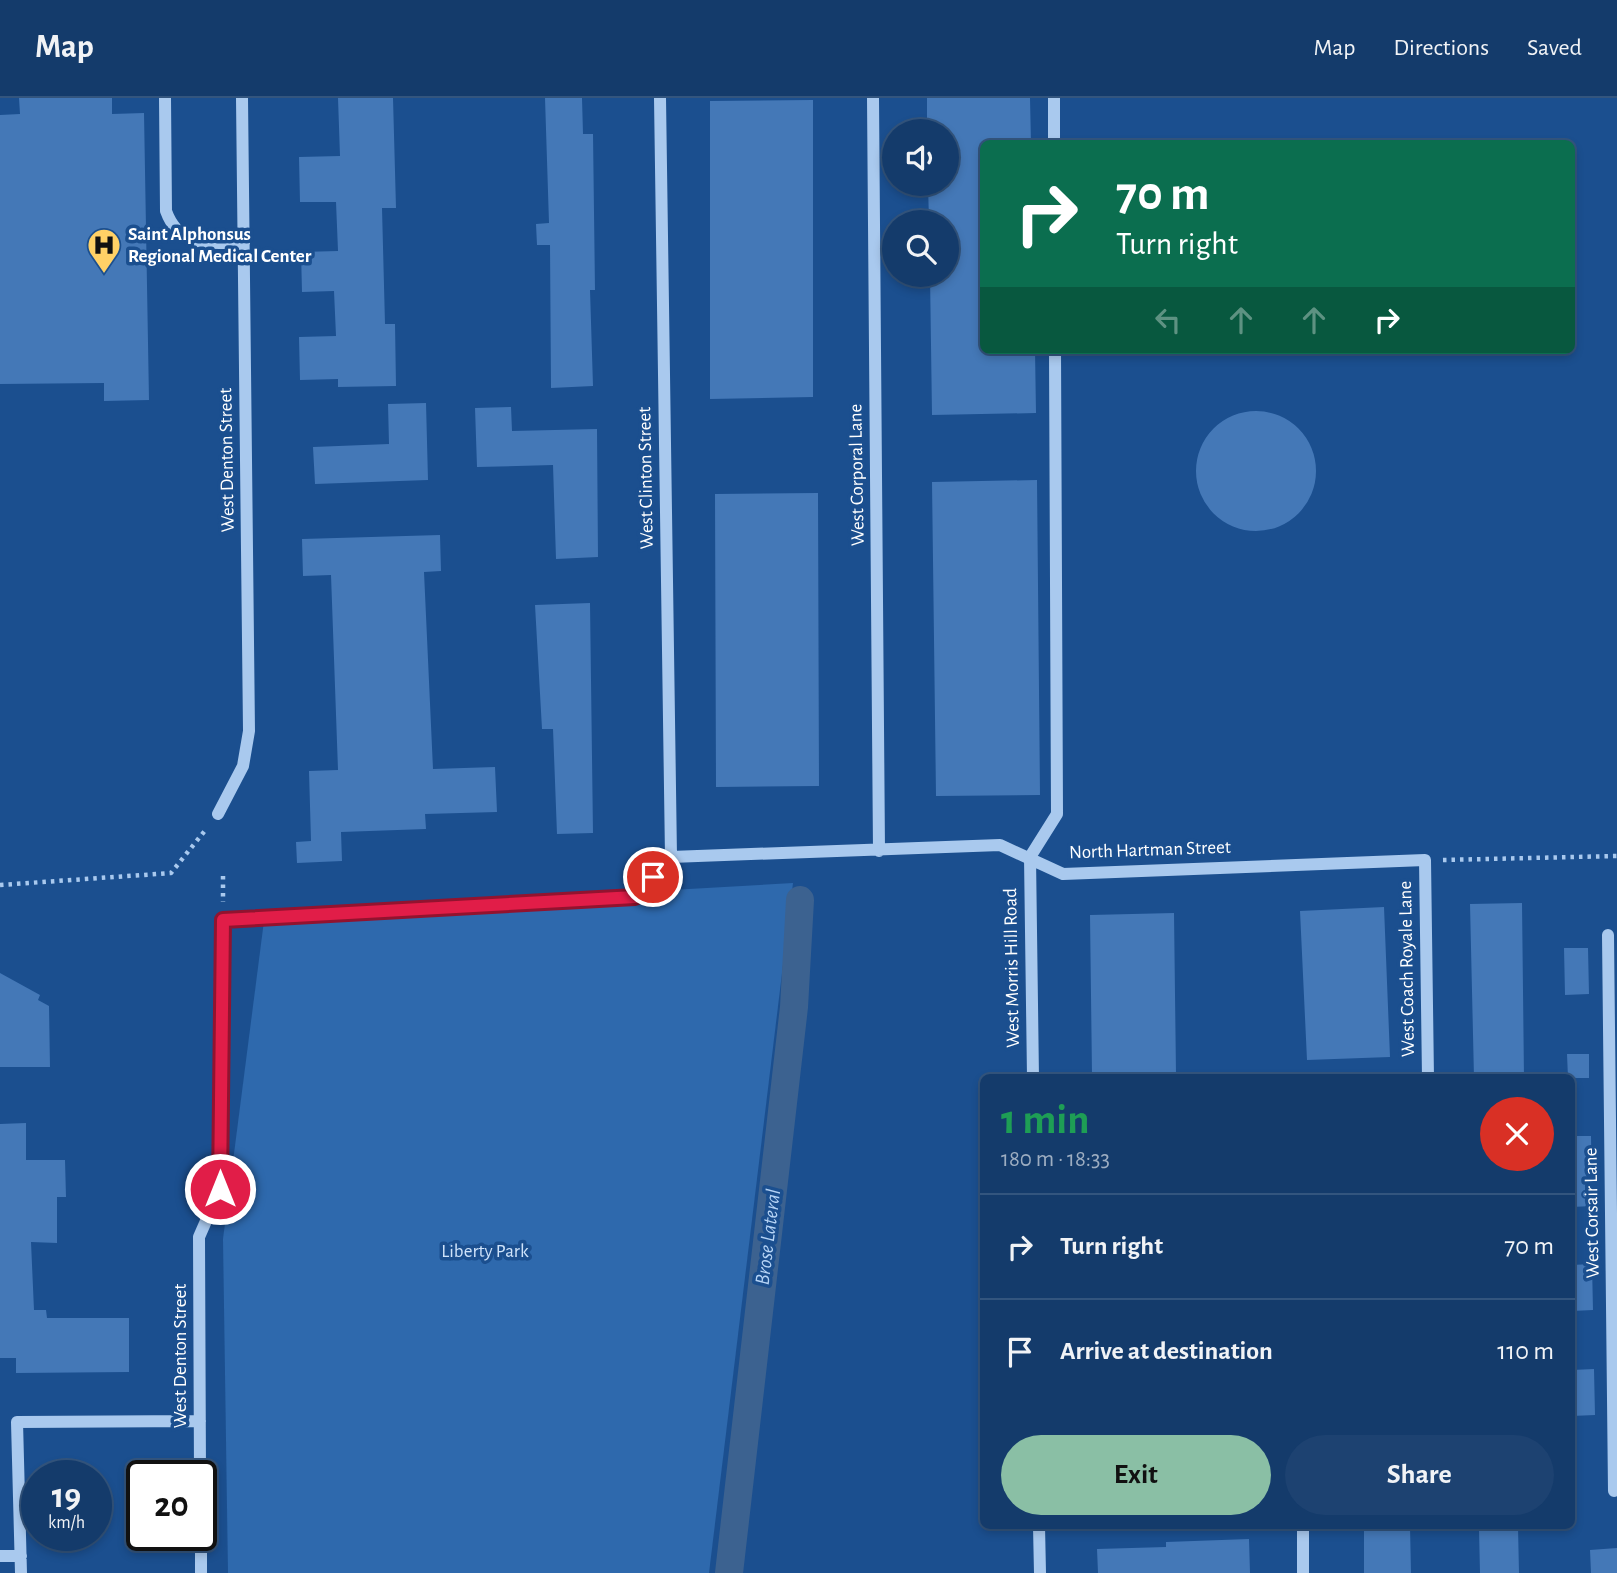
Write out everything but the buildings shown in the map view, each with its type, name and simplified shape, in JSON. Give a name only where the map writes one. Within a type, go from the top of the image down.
[{"type":"street","points":[[165,98],[166,211],[172,228],[189,240],[244,243]]},
{"type":"street","name":"West Denton Street","points":[[218,814],[243,766],[249,731],[242,98]]},
{"type":"street","name":"West Clinton Street","points":[[660,98],[671,857]]},
{"type":"street","name":"West Corporal Lane","points":[[873,98],[880,851]]},
{"type":"street","points":[[1054,98],[1054,140]]},
{"type":"street","points":[[1030,856],[1057,814],[1055,354]]},
{"type":"street","name":"North Hartman Street","points":[[671,857],[1000,845],[1030,856],[1063,874],[1425,860]]},
{"type":"street","name":"West Morris Hill Road","points":[[1030,856],[1033,1074]]},
{"type":"street","name":"West Denton Street","points":[[200,1460],[199,1237],[220,1189],[223,920],[635,897],[671,857]]},
{"type":"street","name":"West Coach Royale Lane","points":[[1425,860],[1428,1074]]},
{"type":"street","name":"West Corsair Lane","points":[[1608,935],[1613,1051],[1614,1491]]},
{"type":"street","points":[[21,1573],[18,1422],[200,1421]]},
{"type":"street","points":[[1039,1529],[1040,1573]]},
{"type":"street","points":[[1303,1529],[1303,1573]]},
{"type":"street","points":[[201,1551],[201,1573]]},
{"type":"street","points":[[0,1556],[21,1556]]},
{"type":"path","points":[[0,885],[171,873],[218,814]]},
{"type":"path","points":[[1425,860],[1617,856]]},
{"type":"green space","name":"Liberty Park","points":[[793,883],[709,1573],[228,1573],[223,1239],[265,913]]},
{"type":"waterway","name":"Brose Lateral","points":[[729,1573],[794,1007],[800,900]]},
{"type":"place","name":"Saint Alphonsus Regional Medical Center","points":[[104,275]]},
{"type":"route","points":[[220,1189],[223,920],[635,897],[653,877]]}]
